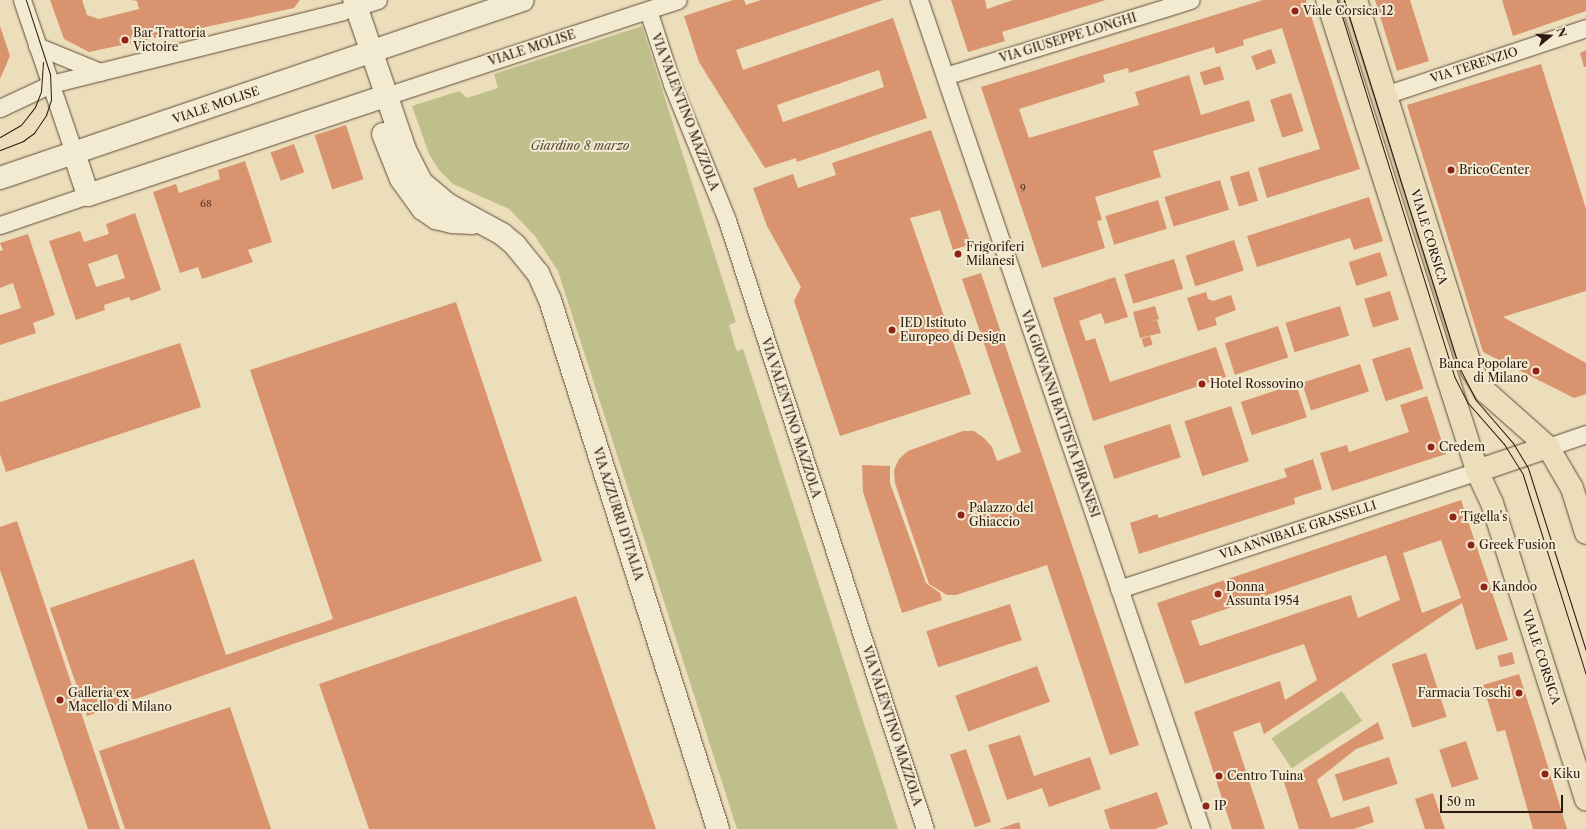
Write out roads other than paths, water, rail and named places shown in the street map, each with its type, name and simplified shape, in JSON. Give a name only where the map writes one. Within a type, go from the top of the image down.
[{"type":"main road","name":"VIALE CORSICA","points":[[1327,0],[1477,471],[1492,503],[1586,799]]},
{"type":"main road","name":"VIALE CORSICA","points":[[1356,0],[1472,370],[1486,392],[1548,446],[1572,488],[1586,533]]},
{"type":"main road","points":[[1477,471],[1548,446]]},
{"type":"street","points":[[22,0],[88,196]]},
{"type":"street","points":[[0,108],[51,85],[348,5],[378,0]]},
{"type":"street","name":"VIALE MOLISE","points":[[0,178],[523,0]]},
{"type":"street","name":"VIALE MOLISE","points":[[0,225],[678,0]]},
{"type":"street","name":"VIA GIOVANNI BATTISTA PIRANESI","points":[[919,0],[1201,829]]},
{"type":"street","name":"VIA GIUSEPPE LONGHI","points":[[945,76],[1190,0]]},
{"type":"street","points":[[348,5],[379,98]]},
{"type":"street","name":"VIA VALENTINO MAZZOLA","points":[[648,10],[672,84],[727,220],[925,829]]},
{"type":"street","name":"VIA TERENZIO","points":[[1385,95],[1586,28]]},
{"type":"street","points":[[38,46],[100,72]]},
{"type":"street","name":"VIA AZZURRI D'ITALIA","points":[[379,98],[396,169],[423,209],[436,218],[452,222],[482,223],[502,234],[528,259],[550,300],[718,829]]},
{"type":"street","points":[[1548,446],[1586,434]]},
{"type":"street","name":"VIA ANNIBALE GRASSELLI","points":[[1120,589],[1477,471]]},
{"type":"tram line","points":[[0,150],[23,141],[34,133],[46,115],[51,100],[50,74],[26,0]]},
{"type":"tram line","points":[[1337,0],[1454,376],[1468,403],[1504,444],[1523,475],[1586,675]]},
{"type":"tram line","points":[[1344,0],[1459,367],[1475,399],[1513,443],[1528,468],[1586,651]]},
{"type":"tram line","points":[[0,137],[21,125],[35,107],[41,91],[43,62]]},
{"type":"place","name":"Viale Corsica 12","points":[[1295,11]]},
{"type":"place","name":"Bar Trattoria Victoire","points":[[125,40]]},
{"type":"place","name":"BricoCenter","points":[[1451,170]]},
{"type":"place","name":"Frigoriferi Milanesi","points":[[958,254]]},
{"type":"place","name":"IED Istituto Europeo di Design","points":[[892,330]]},
{"type":"place","name":"Banca Popolare di Milano","points":[[1536,371]]},
{"type":"place","name":"Hotel Rossovino","points":[[1202,384]]},
{"type":"place","name":"Credem","points":[[1431,447]]},
{"type":"place","name":"Palazzo del Ghiaccio","points":[[961,515]]},
{"type":"place","name":"Tigella's","points":[[1453,517]]},
{"type":"place","name":"Greek Fusion","points":[[1471,545]]},
{"type":"place","name":"Kandoo","points":[[1484,587]]},
{"type":"place","name":"Donna Assunta 1954","points":[[1218,594]]},
{"type":"place","name":"Farmacia Toschi","points":[[1519,693]]},
{"type":"place","name":"Galleria ex Macello di Milano","points":[[60,700]]},
{"type":"place","name":"Kiku","points":[[1545,774]]},
{"type":"place","name":"Centro Tuina","points":[[1219,776]]},
{"type":"place","name":"IP","points":[[1206,806]]},
{"type":"park label","name":"Giardino 8 marzo","points":[[580,146]]}]
